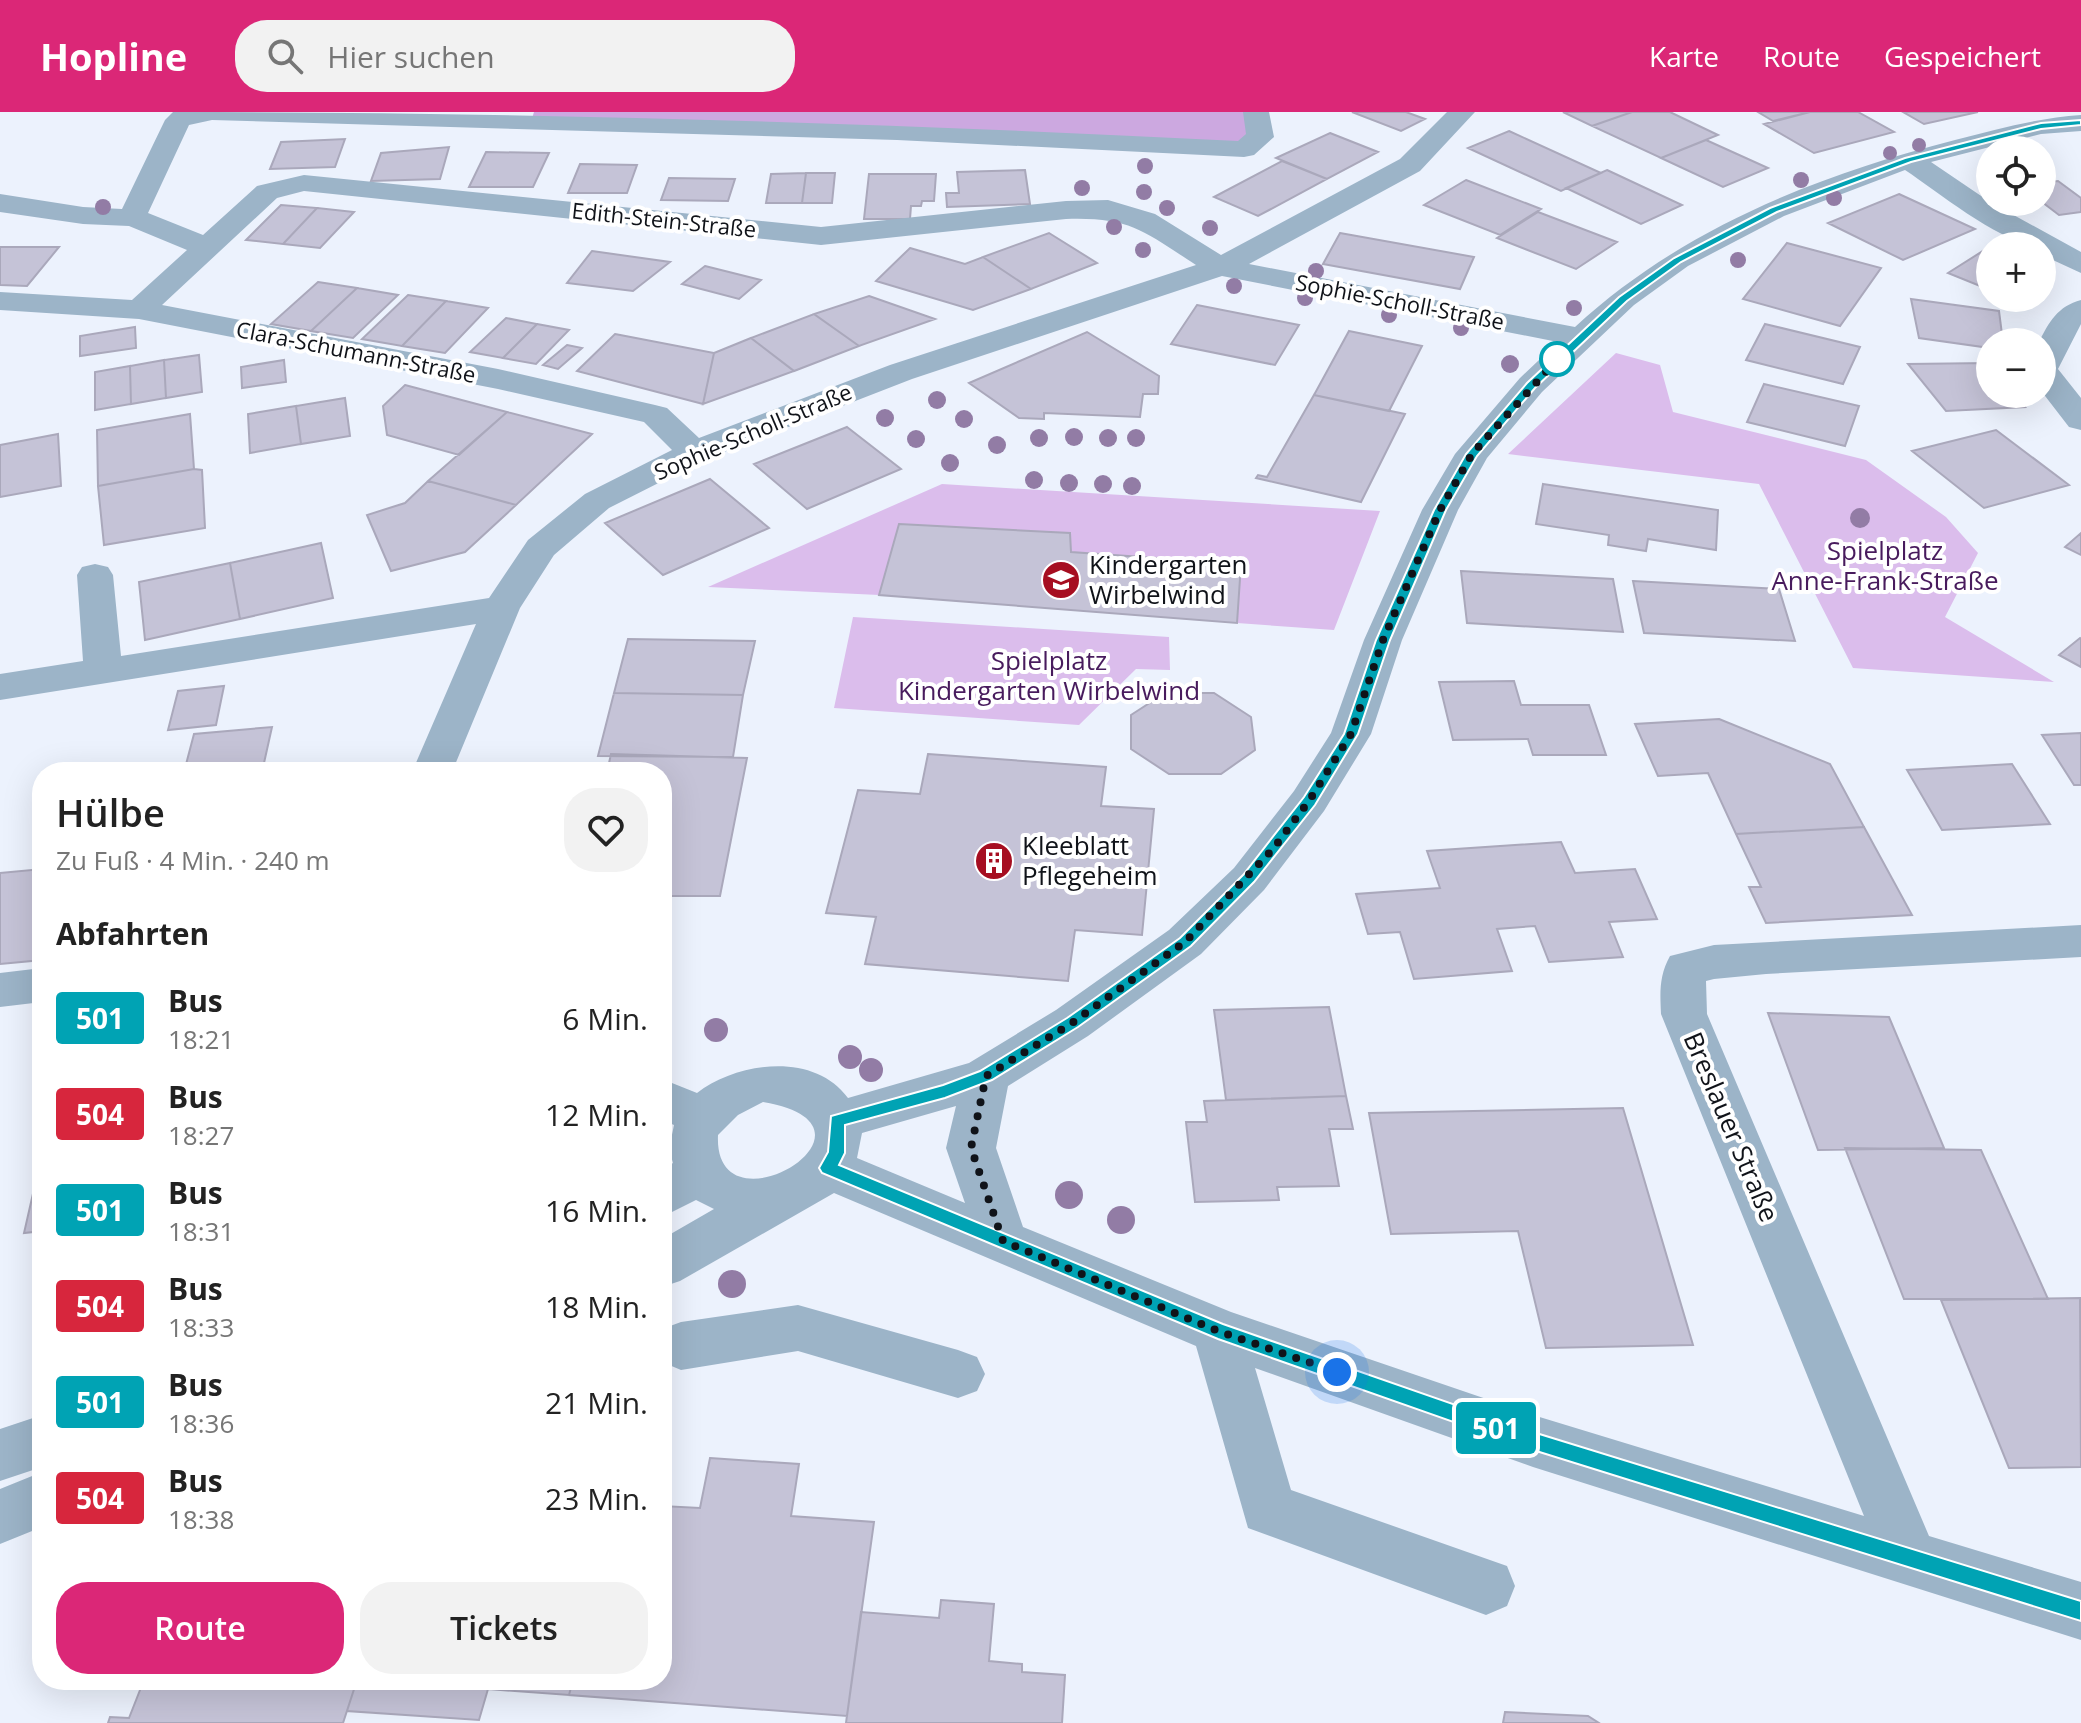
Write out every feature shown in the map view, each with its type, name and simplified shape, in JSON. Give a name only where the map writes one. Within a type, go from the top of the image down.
[{"type":"street","points":[[132,217],[178,120],[188,114],[212,112],[897,132],[1105,176],[1244,149],[1260,137],[1256,112]]},
{"type":"street","name":"Sophie-Scholl-Straße","points":[[436,762],[501,608],[541,548],[564,524],[597,501],[694,452],[901,372],[1220,267],[1418,167],[1462,112]]},
{"type":"street","points":[[832,1144],[945,1091],[986,1076],[1072,1023],[1185,942],[1273,849],[1309,801],[1351,734],[1383,640],[1440,510],[1472,454],[1531,385],[1623,299],[1678,260],[1744,224],[1908,160],[2041,126],[2081,123]]},
{"type":"street","points":[[1908,160],[2014,228],[2081,264]]},
{"type":"street","name":"Edith-Stein-Straße","points":[[139,310],[267,192],[285,185],[304,183],[821,236],[1066,210],[1105,176],[1145,220],[1220,267]]},
{"type":"street","points":[[0,203],[42,206],[94,218],[132,217],[206,247]]},
{"type":"street","name":"Sophie-Scholl-Straße","points":[[1220,267],[1580,337]]},
{"type":"street","name":"Clara-Schumann-Straße","points":[[0,301],[139,310],[498,379],[655,415],[694,452]]},
{"type":"street","points":[[2056,339],[2064,322],[2081,309]]},
{"type":"street","points":[[2056,388],[2081,420]]},
{"type":"street","points":[[95,575],[103,672]]},
{"type":"street","points":[[0,687],[501,608]]},
{"type":"street","name":"Breslauer Straße","points":[[1910,1559],[1684,1014],[1682,986],[1686,968],[1714,962],[2081,941]]},
{"type":"street","points":[[0,990],[32,986]]},
{"type":"street","points":[[986,1076],[971,1148],[1003,1241]]},
{"type":"street","points":[[672,1259],[776,1198],[814,1182],[832,1144],[827,1104],[809,1090],[787,1083],[763,1083],[682,1108],[694,1136],[693,1156],[681,1183],[754,1200],[776,1198]]},
{"type":"street","points":[[832,1144],[1003,1241],[1218,1331],[1533,1441],[2081,1611]]},
{"type":"street","points":[[681,1346],[798,1328],[958,1374]]},
{"type":"street","points":[[1218,1331],[1268,1509],[1486,1586]]},
{"type":"street","points":[[0,1455],[32,1444]]},
{"type":"street","points":[[0,1517],[32,1503]]},
{"type":"green space","name":"Spielplatz Anne-Frank-Straße","points":[[1616,353],[1660,365],[1673,412],[1866,460],[1946,517],[1978,553],[1945,617],[2054,682],[1853,668],[1759,484],[1508,454]]},
{"type":"green space","name":"Spielplatz Kindergarten Wirbelwind","points":[[942,484],[1380,511],[1334,630],[1237,623],[1240,564],[1071,552],[1070,533],[899,524],[879,595],[708,587]]},
{"type":"green space","name":"Spielplatz Kindergarten Wirbelwind","points":[[853,617],[1169,637],[1170,670],[1136,669],[1079,725],[834,708]]},
{"type":"shaded area","points":[[534,112],[1256,112],[1244,149],[531,122]]},
{"type":"building","points":[[1352,112],[1406,112],[1425,119],[1401,131]]},
{"type":"building","points":[[1563,112],[1632,112],[1592,126]]},
{"type":"building","points":[[1632,112],[1670,112],[1718,135],[1661,158],[1592,126]]},
{"type":"building","points":[[1758,112],[1810,112],[1773,121]]},
{"type":"building","points":[[1810,112],[1858,112],[1894,132],[1814,153],[1764,124]]},
{"type":"building","points":[[1903,112],[1978,112],[1924,124]]},
{"type":"building","points":[[1509,131],[1601,173],[1561,191],[1468,148]]},
{"type":"building","points":[[1330,133],[1378,152],[1327,179],[1276,158]]},
{"type":"building","points":[[345,139],[335,167],[270,169],[281,142]]},
{"type":"building","points":[[1706,140],[1768,168],[1723,187],[1661,158]]},
{"type":"building","points":[[449,147],[440,179],[371,181],[381,153]]},
{"type":"building","points":[[486,152],[549,153],[533,187],[469,187]]},
{"type":"building","points":[[1282,161],[1327,179],[1258,216],[1214,197]]},
{"type":"building","points":[[580,164],[637,165],[627,193],[568,193]]},
{"type":"building","points":[[1025,170],[1030,204],[947,207],[946,193],[959,193],[957,172]]},
{"type":"building","points":[[1607,170],[1682,205],[1641,224],[1566,188]]},
{"type":"building","points":[[806,173],[802,203],[766,203],[771,174]]},
{"type":"building","points":[[806,173],[835,173],[832,203],[802,203]]},
{"type":"building","points":[[869,174],[936,174],[934,201],[922,201],[921,206],[911,206],[910,219],[864,219]]},
{"type":"building","points":[[669,178],[735,179],[728,201],[661,200]]},
{"type":"building","points":[[1466,180],[1541,209],[1500,235],[1424,205]]},
{"type":"building","points":[[2056,181],[2081,198],[2081,212],[2056,213]]},
{"type":"building","points":[[1899,194],[1975,229],[1903,260],[1828,223]]},
{"type":"building","points":[[281,205],[317,208],[283,244],[246,240]]},
{"type":"building","points":[[317,208],[354,212],[320,248],[283,244]]},
{"type":"building","points":[[1538,212],[1617,242],[1576,269],[1497,238]]},
{"type":"building","points":[[1049,233],[1097,263],[1031,289],[983,257]]},
{"type":"building","points":[[1340,233],[1474,257],[1460,289],[1323,264]]},
{"type":"building","points":[[1787,243],[1881,268],[1840,326],[1743,299]]},
{"type":"building","points":[[0,247],[59,247],[27,286],[0,285]]},
{"type":"building","points":[[910,248],[965,264],[983,257],[1031,289],[973,310],[876,281]]},
{"type":"building","points":[[592,251],[670,262],[633,291],[567,283]]},
{"type":"building","points":[[1976,255],[1976,284],[1948,273]]},
{"type":"building","points":[[705,266],[761,280],[739,299],[682,284]]},
{"type":"building","points":[[318,282],[357,288],[311,331],[271,324]]},
{"type":"building","points":[[357,288],[398,295],[353,338],[311,331]]},
{"type":"building","points":[[408,295],[446,301],[402,346],[362,339]]},
{"type":"building","points":[[869,296],[935,319],[859,346],[814,314]]},
{"type":"building","points":[[1911,299],[1976,308],[1976,312],[1999,312],[2001,328],[1976,328],[1976,346],[1919,338]]},
{"type":"building","points":[[446,301],[488,308],[445,353],[402,346]]},
{"type":"building","points":[[1197,305],[1299,325],[1275,365],[1171,344]]},
{"type":"building","points":[[814,314],[859,346],[794,371],[751,338]]},
{"type":"building","points":[[506,318],[537,324],[503,358],[470,352]]},
{"type":"building","points":[[537,324],[569,330],[536,364],[503,358]]},
{"type":"building","points":[[1765,324],[1860,347],[1843,384],[1746,360]]},
{"type":"building","points":[[135,327],[136,348],[80,356],[80,336]]},
{"type":"building","points":[[1349,331],[1422,346],[1389,411],[1314,395]]},
{"type":"building","points":[[1087,332],[1159,376],[1158,394],[1143,394],[1140,417],[1044,413],[1044,419],[1019,418],[969,383]]},
{"type":"building","points":[[615,334],[714,353],[703,404],[577,371]]},
{"type":"building","points":[[751,338],[794,371],[703,404],[714,353]]},
{"type":"building","points":[[567,345],[582,348],[558,369],[543,365]]},
{"type":"building","points":[[199,355],[202,392],[166,398],[164,360]]},
{"type":"building","points":[[164,360],[166,398],[131,404],[130,366]]},
{"type":"building","points":[[284,360],[286,382],[242,388],[241,367]]},
{"type":"building","points":[[1976,363],[1976,408],[2005,408],[1946,411],[1908,364]]},
{"type":"building","points":[[130,366],[131,404],[95,410],[95,372]]},
{"type":"building","points":[[1764,384],[1859,406],[1845,446],[1747,422]]},
{"type":"building","points":[[405,385],[507,412],[459,455],[387,435],[383,406]]},
{"type":"building","points":[[1314,395],[1405,414],[1361,502],[1256,478],[1258,475],[1267,477]]},
{"type":"building","points":[[345,398],[350,436],[301,444],[296,406]]},
{"type":"building","points":[[296,406],[301,444],[250,453],[248,414]]},
{"type":"building","points":[[507,412],[592,434],[516,505],[428,481]]},
{"type":"building","points":[[190,414],[194,469],[98,486],[97,430]]},
{"type":"building","points":[[847,427],[901,469],[807,509],[754,464]]},
{"type":"building","points":[[1996,430],[2069,485],[1984,508],[1912,451]]},
{"type":"building","points":[[58,434],[61,486],[0,497],[0,445]]},
{"type":"building","points":[[202,470],[205,528],[104,545],[98,486]]},
{"type":"building","points":[[710,479],[769,528],[663,575],[605,523]]},
{"type":"building","points":[[428,481],[516,505],[465,552],[391,571],[367,515],[405,503]]},
{"type":"building","points":[[1543,484],[1718,510],[1716,550],[1648,539],[1646,551],[1608,545],[1609,535],[1536,524]]},
{"type":"building","name":"Kindergarten Wirbelwind","points":[[899,524],[1070,533],[1071,552],[1241,564],[1237,623],[879,595]]},
{"type":"building","points":[[2081,533],[2081,555],[2065,547]]},
{"type":"building","points":[[321,543],[333,598],[240,619],[230,563]]},
{"type":"building","points":[[230,563],[240,619],[145,640],[139,582]]},
{"type":"building","points":[[1461,571],[1613,579],[1623,632],[1467,623]]},
{"type":"building","points":[[1633,581],[1779,589],[1795,641],[1644,633]]},
{"type":"building","points":[[628,639],[755,641],[743,695],[614,693]]},
{"type":"building","points":[[2081,639],[2081,667],[2059,655]]},
{"type":"building","points":[[1514,681],[1521,705],[1589,705],[1606,755],[1533,755],[1528,739],[1453,740],[1439,682]]},
{"type":"building","points":[[224,686],[216,725],[168,730],[178,691]]},
{"type":"building","points":[[614,693],[743,695],[733,757],[598,756]]},
{"type":"building","points":[[1165,693],[1214,693],[1251,717],[1255,750],[1221,774],[1169,774],[1131,749],[1131,715]]},
{"type":"building","points":[[1719,719],[1830,764],[1864,827],[1736,834],[1708,773],[1658,776],[1635,724]]},
{"type":"building","points":[[272,727],[264,762],[187,762],[194,734]]},
{"type":"building","points":[[2081,733],[2081,785],[2074,785],[2042,735]]},
{"type":"building","points":[[611,754],[747,758],[720,896],[672,896],[672,762],[609,762]]},
{"type":"building","name":"Kleeblatt Pflegeheim","points":[[928,754],[1106,767],[1101,806],[1154,809],[1142,935],[1075,930],[1068,981],[865,964],[876,917],[826,913],[858,790],[920,794]]},
{"type":"building","points":[[2012,764],[2050,824],[1942,830],[1907,770]]},
{"type":"building","points":[[1864,827],[1912,915],[1766,923],[1749,887],[1761,887],[1736,834]]},
{"type":"building","points":[[1561,842],[1575,873],[1635,869],[1657,919],[1609,922],[1623,957],[1549,962],[1535,926],[1497,929],[1512,971],[1414,979],[1400,932],[1368,934],[1356,894],[1440,888],[1427,851]]},
{"type":"building","points":[[32,870],[32,961],[0,964],[0,873]]},
{"type":"building","points":[[1329,1007],[1346,1096],[1226,1100],[1214,1010]]},
{"type":"building","points":[[1768,1013],[1889,1017],[1944,1148],[1818,1150]]},
{"type":"building","points":[[1346,1096],[1353,1129],[1329,1129],[1339,1186],[1277,1187],[1279,1200],[1195,1202],[1186,1122],[1207,1122],[1204,1101]]},
{"type":"building","points":[[1623,1108],[1693,1345],[1546,1348],[1518,1231],[1391,1234],[1369,1113]]},
{"type":"building","points":[[1845,1148],[1981,1150],[2048,1299],[1904,1299]]},
{"type":"building","points":[[32,1198],[32,1232],[24,1233]]},
{"type":"building","points":[[2080,1298],[2081,1467],[2009,1468],[1941,1300]]},
{"type":"building","points":[[710,1458],[799,1464],[791,1516],[874,1522],[847,1716],[569,1695],[570,1690],[672,1690],[672,1507],[700,1508]]},
{"type":"building","points":[[941,1600],[994,1604],[989,1661],[1022,1664],[1022,1672],[1065,1675],[1062,1723],[846,1723],[861,1612],[939,1618]]},
{"type":"building","points":[[140,1690],[354,1690],[343,1723],[108,1723],[110,1717],[129,1718]]},
{"type":"building","points":[[354,1690],[488,1690],[479,1720],[347,1711]]},
{"type":"building","points":[[502,1690],[570,1690],[569,1695]]},
{"type":"building","points":[[1505,1712],[1588,1716],[1599,1723],[1503,1723]]},
{"type":"bus line","name":"501","points":[[2081,123],[2041,126],[1908,160],[1774,210],[1678,260],[1623,299],[1531,385],[1472,454],[1440,510],[1383,640],[1351,734],[1309,801],[1249,879],[1185,942],[1072,1023],[986,1076],[945,1091],[837,1120],[839,1136],[836,1153],[828,1168],[1218,1331],[1533,1441],[2081,1611]]},
{"type":"place","name":"Kindergarten Wirbelwind","points":[[1061,580]]},
{"type":"place","name":"Kleeblatt Pflegeheim","points":[[994,861]]},
{"type":"route","points":[[1337,1372],[1218,1331],[1003,1241],[971,1148],[986,1076],[1072,1023],[1185,942],[1249,879],[1273,849],[1309,801],[1351,734],[1383,640],[1440,510],[1472,454],[1563,353],[1557,359]]}]
